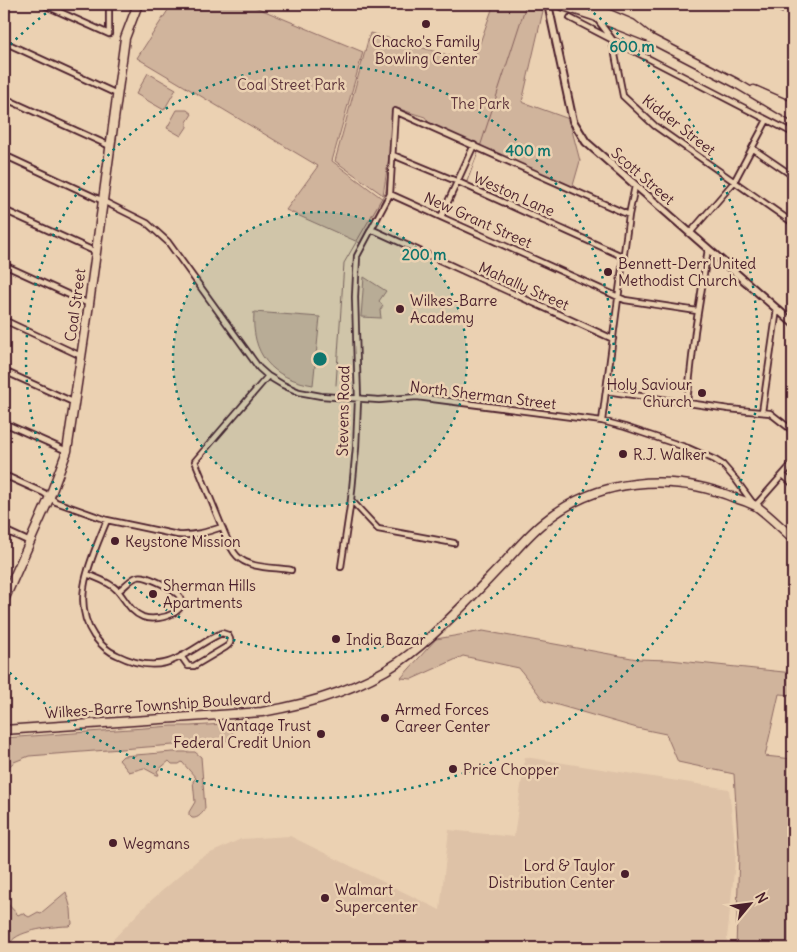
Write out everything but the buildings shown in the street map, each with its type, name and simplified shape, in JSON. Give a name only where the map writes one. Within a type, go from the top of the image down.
[{"type":"main road","name":"Coal Street","points":[[4,600],[50,499],[67,451],[89,304],[124,38],[138,4]]},
{"type":"main road","points":[[557,4],[594,16],[638,35],[651,38]]},
{"type":"main road","points":[[585,4],[632,24],[651,38],[736,83],[793,117]]},
{"type":"main road","points":[[736,83],[769,95],[793,107]]},
{"type":"main road","name":"Wilkes-Barre Township Boulevard","points":[[5,730],[262,712],[289,708],[370,679],[399,662],[426,640],[530,535],[557,512],[585,497],[621,486],[660,482],[694,485],[723,493],[755,506],[793,538]]},
{"type":"street","points":[[42,4],[109,34],[109,4]]},
{"type":"street","name":"Scott Street","points":[[548,4],[573,121],[586,142],[792,320]]},
{"type":"street","name":"Kidder Street","points":[[594,16],[612,39],[623,96],[654,126],[793,223]]},
{"type":"street","points":[[570,18],[793,133]]},
{"type":"street","points":[[4,42],[117,94]]},
{"type":"street","points":[[4,98],[110,146]]},
{"type":"street","points":[[370,229],[390,194],[395,111],[629,215]]},
{"type":"street","points":[[690,233],[734,182],[767,120]]},
{"type":"street","points":[[441,217],[474,145]]},
{"type":"street","points":[[752,148],[793,176]]},
{"type":"street","name":"North Sherman Street","points":[[4,155],[103,200],[147,223],[168,242],[249,354],[268,376],[283,385],[299,392],[330,397],[358,400],[417,397],[602,421],[669,441],[706,455],[723,466],[755,506]]},
{"type":"street","name":"Weston Lane","points":[[393,155],[456,181],[624,257]]},
{"type":"street","points":[[602,421],[629,215],[635,186]]},
{"type":"street","name":"New Grant Street","points":[[390,194],[625,300],[697,311]]},
{"type":"street","points":[[4,210],[96,252]]},
{"type":"street","name":"Stevens Road","points":[[341,567],[351,500],[358,400],[355,297],[357,256],[370,229]]},
{"type":"street","name":"Mahally Street","points":[[370,229],[613,339]]},
{"type":"street","points":[[687,402],[697,311],[708,249]]},
{"type":"street","points":[[4,265],[89,304]]},
{"type":"street","points":[[762,412],[777,309]]},
{"type":"street","points":[[4,320],[81,356]]},
{"type":"street","points":[[4,371],[73,402]]},
{"type":"street","points":[[268,376],[195,461],[222,527],[236,555],[245,562],[291,570]]},
{"type":"street","points":[[606,391],[770,413],[777,416],[793,431]]},
{"type":"street","points":[[4,422],[67,451]]},
{"type":"street","points":[[755,506],[793,463]]},
{"type":"street","points":[[4,475],[44,493],[50,499],[106,520],[190,536],[222,527]]},
{"type":"street","points":[[783,475],[793,484]]},
{"type":"street","points":[[351,500],[378,529],[454,543]]},
{"type":"street","points":[[106,520],[87,574],[83,593],[83,607],[90,629],[110,652],[140,663],[163,664],[222,633],[228,635],[230,640],[226,647],[194,666],[188,666],[181,656]]},
{"type":"street","points":[[4,530],[30,542]]},
{"type":"street","points":[[87,574],[113,586],[130,608],[139,615],[155,620],[166,618],[180,609],[181,600],[175,592],[142,577],[136,577],[118,591]]},
{"type":"shaded area","points":[[525,757],[729,789],[736,853],[726,948],[105,948],[147,904],[200,858],[241,839],[290,836],[440,910],[449,830],[514,837]]},
{"type":"green space","name":"Coal Street Park","points":[[172,4],[248,4],[363,52],[332,161],[383,199],[360,243],[286,210],[318,166],[137,58]]},
{"type":"green space","name":"The Park","points":[[494,4],[528,4],[543,11],[522,102],[569,119],[580,161],[572,189],[432,127],[425,117],[399,109],[395,118],[383,195],[335,161],[370,33],[473,62]]},
{"type":"green space","points":[[148,73],[176,89],[164,110],[136,94]]},
{"type":"green space","points":[[177,110],[187,110],[192,114],[181,136],[167,128]]},
{"type":"green space","points":[[364,277],[386,291],[379,301],[383,306],[380,310],[381,318],[361,317]]},
{"type":"green space","points":[[254,312],[320,317],[313,385],[286,377],[267,362],[260,352],[256,340]]},
{"type":"green space","points":[[483,631],[637,659],[670,660],[793,673],[793,695],[779,694],[765,756],[793,759],[793,948],[736,948],[739,853],[734,774],[678,762],[666,734],[637,728],[544,701],[519,668],[463,656],[412,679],[401,678],[436,639]]},
{"type":"green space","points":[[225,724],[233,731],[232,737],[226,741],[29,756],[14,762],[4,771],[4,738]]},
{"type":"green space","points":[[195,752],[201,757],[205,808],[202,814],[196,818],[192,818],[189,812],[195,802],[193,781],[196,778],[182,762],[172,764],[169,761],[157,771],[159,775],[157,775],[144,768],[129,772],[119,760],[123,756]]},
{"type":"green space","points":[[4,887],[5,901],[18,915],[22,913],[29,917],[38,912],[41,913],[66,892],[71,909],[72,924],[70,926],[47,928],[21,934],[11,942],[11,948],[4,948]]},
{"type":"waterway","points":[[480,147],[525,8]]},
{"type":"waterway","points":[[336,385],[344,263],[386,191],[390,150],[442,173]]},
{"type":"waterway","points":[[466,184],[479,150]]},
{"type":"railway","points":[[765,4],[793,19]]},
{"type":"place","name":"Chacko's Family Bowling Center","points":[[426,24]]},
{"type":"place","name":"Bennett-Derr United Methodist Church","points":[[608,272]]},
{"type":"place","name":"Wilkes-Barre Academy","points":[[400,309]]},
{"type":"place","name":"Holy Saviour Church","points":[[702,393]]},
{"type":"place","name":"R.J. Walker","points":[[623,454]]},
{"type":"place","name":"Keystone Mission","points":[[115,541]]},
{"type":"place","name":"Sherman Hills Apartments","points":[[153,594]]},
{"type":"place","name":"India Bazar","points":[[336,639]]},
{"type":"place","name":"Armed Forces Career Center","points":[[385,718]]},
{"type":"place","name":"Vantage Trust Federal Credit Union","points":[[321,734]]},
{"type":"place","name":"Price Chopper","points":[[453,769]]},
{"type":"place","name":"Wegmans","points":[[113,843]]},
{"type":"place","name":"Lord & Taylor Distribution Center","points":[[625,874]]},
{"type":"place","name":"Walmart Supercenter","points":[[325,898]]}]
